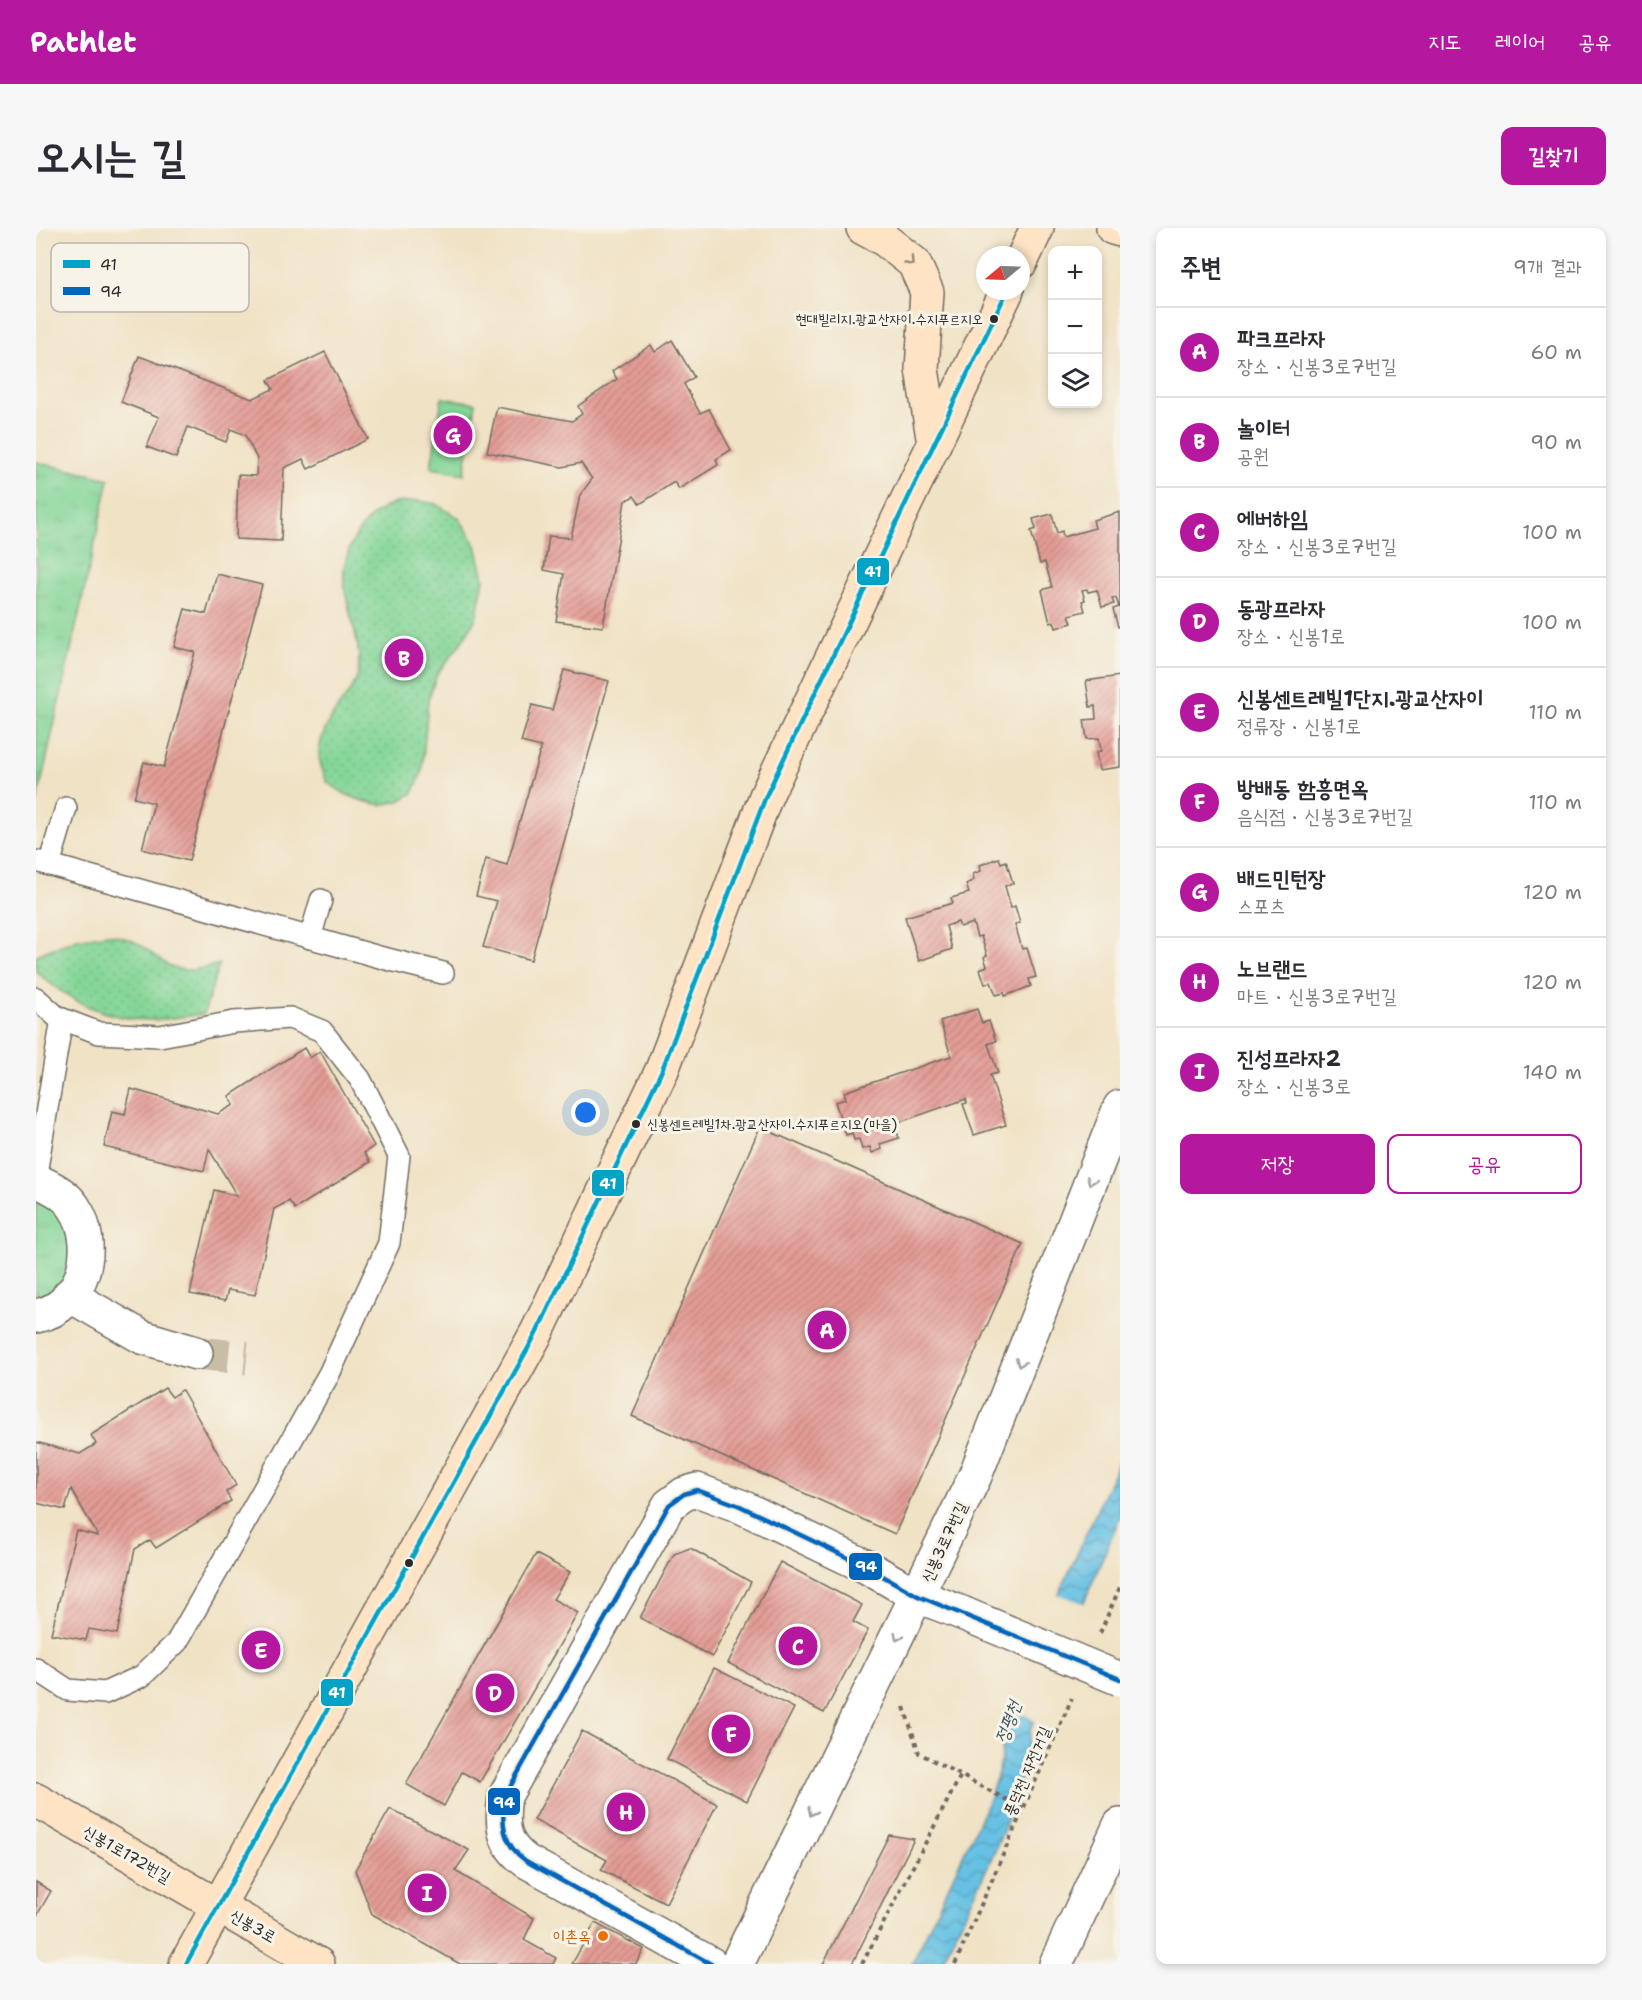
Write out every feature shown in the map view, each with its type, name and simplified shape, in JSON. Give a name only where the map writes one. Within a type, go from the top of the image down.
[{"type":"street","points":[[863,228],[885,240],[914,263],[927,292],[922,369],[934,444]]},
{"type":"street","points":[[1029,246],[1037,228]]},
{"type":"street","points":[[1113,228],[1120,230]]},
{"type":"street","points":[[186,1964],[537,1332],[662,1070],[765,796],[1003,300]]},
{"type":"street","name":"신봉3로7번길","points":[[737,1964],[975,1476],[1120,1107]]},
{"type":"street","points":[[36,1180],[57,1190],[74,1205],[84,1225],[88,1247],[85,1268],[76,1288],[60,1305],[36,1316]]},
{"type":"street","points":[[69,1295],[142,1337],[196,1353]]},
{"type":"street","points":[[711,1964],[520,1857],[507,1838],[501,1819],[505,1796],[516,1776],[669,1505],[684,1494],[697,1490],[740,1506],[856,1561],[918,1596],[1120,1679]]},
{"type":"street","name":"신봉1로172번길","points":[[36,1800],[218,1907]]},
{"type":"street","points":[[1056,1964],[1120,1825]]},
{"type":"street","name":"신봉3로","points":[[218,1907],[318,1964]]},
{"type":"lane","points":[[66,808],[42,863],[442,973]]},
{"type":"lane","points":[[310,938],[321,900]]},
{"type":"lane","points":[[36,998],[57,1017],[99,1033],[160,1035],[234,1022],[290,1018],[322,1030],[360,1079],[399,1156],[389,1242],[385,1253],[329,1374],[177,1642],[142,1676],[105,1694],[68,1690],[36,1669]]},
{"type":"lane","points":[[36,1174],[62,1019]]},
{"type":"path","points":[[1096,1641],[1120,1587]]},
{"type":"path","points":[[888,1658],[919,1753],[1024,1809]]},
{"type":"path","name":"풍덕천 자전거길","points":[[955,1964],[1073,1694]]},
{"type":"path","points":[[862,1964],[961,1775]]},
{"type":"green space","points":[[442,398],[476,403],[464,474],[431,468]]},
{"type":"green space","points":[[36,462],[109,479],[36,806]]},
{"type":"green space","points":[[418,501],[436,504],[459,518],[476,545],[484,579],[476,618],[461,643],[437,674],[428,700],[422,772],[413,793],[399,801],[382,805],[345,794],[327,782],[320,761],[319,748],[327,726],[354,685],[358,674],[357,639],[344,583],[344,571],[350,548],[362,527],[380,510],[396,503]]},
{"type":"green space","points":[[108,934],[134,941],[173,968],[190,970],[219,964],[204,1014],[149,1020],[117,1016],[74,999],[60,991],[36,971],[36,956],[41,953],[77,939]]},
{"type":"green space","points":[[36,1184],[55,1193],[81,1267],[36,1311]]},
{"type":"water","name":"정평천","points":[[1120,1459],[1120,1517],[1031,1727],[1026,1758],[1008,1819],[941,1964],[912,1964],[988,1802],[1000,1767],[1004,1730],[1018,1685]]},
{"type":"pier","points":[[1057,1594],[1086,1604],[1036,1722],[1009,1704]]},
{"type":"building","points":[[672,340],[694,377],[684,384],[700,413],[709,409],[731,450],[716,459],[718,465],[679,489],[674,482],[640,504],[634,496],[625,501],[603,627],[556,621],[564,574],[544,570],[549,536],[571,538],[580,495],[592,479],[581,463],[562,467],[487,452],[497,407],[572,421],[582,414],[578,406],[617,379],[612,371],[651,345],[655,352]]},
{"type":"building","points":[[325,352],[368,439],[308,469],[303,459],[284,468],[281,541],[236,539],[238,475],[256,476],[257,459],[245,435],[231,429],[226,442],[188,427],[176,458],[147,447],[159,417],[121,402],[139,356],[252,399],[273,389],[268,380]]},
{"type":"building","points":[[1120,512],[1120,626],[1118,627],[1113,609],[1119,607],[1116,598],[1112,599],[1114,604],[1102,607],[1097,590],[1088,592],[1087,589],[1082,590],[1085,611],[1069,615],[1072,623],[1056,628],[1054,622],[1050,623],[1042,590],[1052,587],[1045,562],[1040,564],[1031,531],[1036,529],[1033,519],[1052,514],[1057,533],[1062,531],[1063,537],[1095,528],[1093,520]]},
{"type":"building","points":[[217,574],[262,585],[189,861],[142,849],[154,803],[134,798],[144,762],[164,767],[195,652],[174,647],[185,609],[206,614]]},
{"type":"building","points":[[564,670],[609,681],[531,960],[483,947],[497,901],[476,896],[486,859],[507,865],[541,747],[521,742],[532,705],[552,710]]},
{"type":"building","points":[[1120,676],[1120,767],[1099,770],[1096,752],[1101,751],[1099,738],[1087,739],[1084,720],[1096,719],[1095,706],[1090,707],[1086,681]]},
{"type":"building","points":[[999,858],[1001,863],[1006,861],[1013,883],[1005,886],[1011,908],[1015,906],[1020,923],[1015,924],[1022,949],[1027,948],[1036,977],[1029,979],[1031,986],[1005,996],[1004,993],[996,995],[991,982],[985,984],[980,969],[987,966],[984,957],[987,955],[981,936],[977,937],[973,923],[960,927],[958,922],[946,926],[952,949],[919,961],[905,917],[953,903],[951,898],[969,893],[966,884],[974,880],[973,874],[981,871],[980,865]]},
{"type":"building","points":[[977,1009],[982,1023],[989,1021],[996,1041],[988,1044],[998,1073],[990,1075],[1006,1125],[974,1135],[963,1104],[967,1103],[966,1099],[897,1123],[896,1119],[893,1120],[899,1138],[880,1144],[882,1149],[872,1153],[870,1147],[862,1149],[859,1139],[854,1140],[852,1133],[846,1135],[835,1102],[846,1099],[844,1092],[951,1056],[940,1021]]},
{"type":"building","points":[[304,1048],[310,1058],[320,1051],[374,1146],[364,1153],[370,1162],[295,1209],[289,1201],[274,1209],[255,1295],[228,1290],[225,1301],[190,1294],[214,1190],[237,1196],[209,1149],[204,1171],[104,1147],[112,1111],[125,1114],[131,1089],[218,1114],[234,1105],[229,1096]]},
{"type":"building","points":[[760,1127],[1023,1244],[895,1534],[632,1416]]},
{"type":"building","points":[[165,1388],[172,1397],[182,1390],[236,1485],[226,1492],[231,1501],[156,1548],[150,1540],[135,1549],[117,1634],[89,1629],[86,1640],[51,1634],[76,1530],[98,1536],[71,1489],[65,1510],[36,1503],[36,1442],[80,1454],[96,1444],[91,1435]]},
{"type":"building","points":[[690,1548],[751,1582],[712,1657],[640,1618],[674,1554]]},
{"type":"building","points":[[536,1554],[570,1572],[553,1599],[578,1613],[480,1782],[462,1772],[444,1806],[406,1784]]},
{"type":"building","points":[[780,1562],[862,1605],[853,1622],[868,1630],[824,1713],[728,1663]]},
{"type":"building","points":[[714,1668],[794,1708],[747,1801],[667,1759]]},
{"type":"building","points":[[582,1731],[717,1804],[666,1903],[601,1870],[607,1860],[534,1820]]},
{"type":"building","points":[[390,1809],[469,1850],[455,1871],[534,1918],[524,1940],[556,1958],[553,1964],[460,1964],[372,1914],[355,1870]]},
{"type":"building","points":[[889,1835],[914,1839],[852,1964],[823,1964]]},
{"type":"building","points":[[36,1882],[51,1891],[36,1917]]},
{"type":"building","name":"이촌옥","points":[[595,1923],[644,1949],[636,1964],[572,1964]]},
{"type":"tunnel","points":[[196,1353],[247,1358]]},
{"type":"transit line","name":"41","points":[[186,1964],[537,1332],[662,1070],[766,796],[1003,300]]},
{"type":"transit line","name":"94","points":[[711,1964],[526,1861],[508,1840],[503,1815],[505,1796],[669,1505],[684,1494],[697,1490],[740,1506],[865,1566],[918,1596],[1120,1679]]},
{"type":"place","name":"현대빌리지.광교산자이.수지푸르지오","points":[[994,319]]},
{"type":"place","name":"배드민턴장","points":[[453,435]]},
{"type":"place","name":"놀이터","points":[[404,658]]},
{"type":"place","name":"신봉센트레빌1차.광교산자이.수지푸르지오(마을)","points":[[636,1124]]},
{"type":"place","name":"파크프라자","points":[[827,1330]]},
{"type":"place","name":"에버하임","points":[[798,1646]]},
{"type":"place","name":"신봉센트레빌1단지.광교산자이","points":[[261,1650]]},
{"type":"place","name":"동광프라자","points":[[495,1693]]},
{"type":"place","name":"방배동 함흥면옥","points":[[731,1734]]},
{"type":"place","name":"노브랜드","points":[[626,1812]]},
{"type":"place","name":"진성프라자2","points":[[427,1893]]},
{"type":"place","name":"이촌옥","points":[[603,1936]]}]
